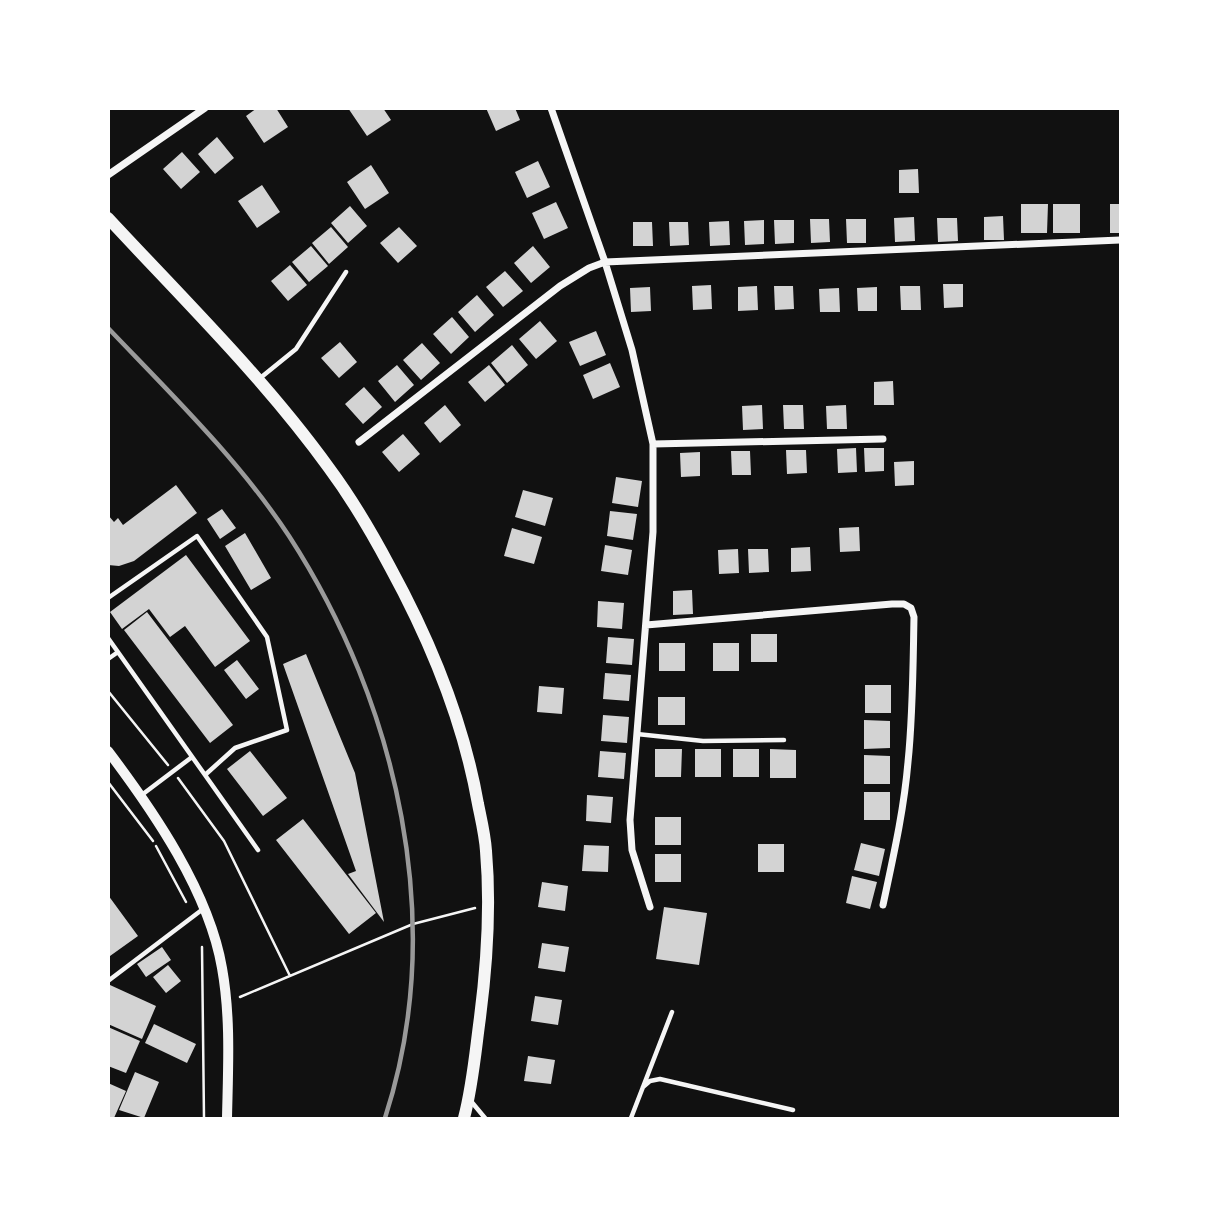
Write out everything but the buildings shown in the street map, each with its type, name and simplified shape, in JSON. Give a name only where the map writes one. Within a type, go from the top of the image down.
[{"type":"main road","points":[[108,218],[258,379],[330,468],[376,541],[429,643],[461,730],[476,789],[486,848],[489,906],[484,984],[469,1099],[464,1118]]},
{"type":"main road","points":[[108,229],[254,387],[290,430],[347,508],[420,643],[454,731],[465,771],[478,846],[482,906],[477,986],[461,1095],[455,1118]]},
{"type":"street","points":[[108,175],[205,108]]},
{"type":"street","points":[[551,108],[605,262],[632,350],[653,444],[653,532],[630,820],[632,850],[650,906]]},
{"type":"street","points":[[359,442],[560,286],[589,268],[605,262],[1121,240]]},
{"type":"street","points":[[653,444],[883,439]]},
{"type":"street","points":[[646,625],[892,604],[904,604],[911,608],[914,617],[908,764],[900,825],[883,905]]},
{"type":"street","points":[[108,751],[141,795],[184,870],[218,949],[227,1002],[227,1118]]},
{"type":"lane","points":[[258,379],[296,349],[346,272]]},
{"type":"lane","points":[[108,597],[197,536],[267,637],[287,730],[235,748],[205,775]]},
{"type":"lane","points":[[108,638],[258,850]]},
{"type":"lane","points":[[108,659],[118,652]]},
{"type":"lane","points":[[637,734],[716,741],[784,740]]},
{"type":"lane","points":[[141,795],[192,757]]},
{"type":"lane","points":[[108,981],[203,909]]},
{"type":"lane","points":[[631,1118],[672,1012]]},
{"type":"lane","points":[[643,1087],[650,1081],[660,1079],[793,1110]]},
{"type":"lane","points":[[469,1099],[485,1118]]},
{"type":"path","points":[[108,691],[173,771],[224,841],[290,976]]},
{"type":"path","points":[[108,782],[153,841],[193,917]]},
{"type":"path","points":[[227,1002],[413,923],[482,906]]},
{"type":"path","points":[[202,947],[204,1118]]},
{"type":"railway","points":[[108,328],[203,428],[269,508],[289,536],[327,601],[359,671],[384,743],[402,817],[411,893],[412,969],[403,1044],[385,1118]]}]
